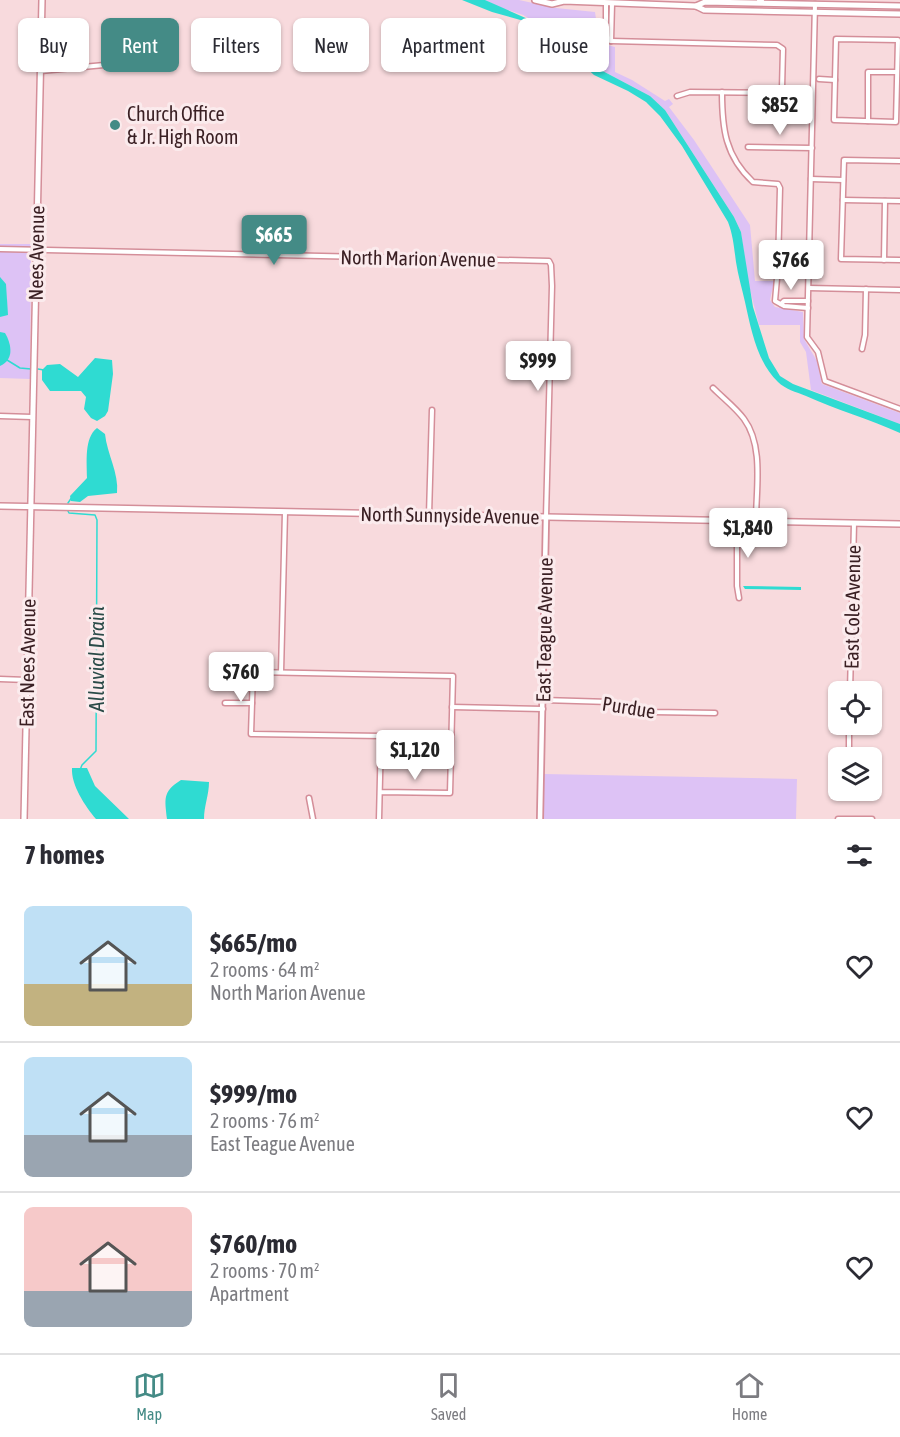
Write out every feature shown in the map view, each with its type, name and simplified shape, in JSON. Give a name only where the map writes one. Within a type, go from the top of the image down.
[{"type":"main road","name":"Nees Avenue","points":[[41,18],[42,0]]},
{"type":"main road","points":[[535,0],[552,4],[563,1],[609,4],[760,1],[815,4],[868,3],[900,6]]},
{"type":"main road","points":[[696,3],[704,10],[900,14]]},
{"type":"main road","name":"Nees Avenue","points":[[30,506],[40,72]]},
{"type":"main road","name":"North Sunnyside Avenue","points":[[0,506],[900,524]]},
{"type":"main road","name":"East Nees Avenue","points":[[24,819],[30,506]]},
{"type":"street","points":[[760,1],[760,11]]},
{"type":"street","points":[[609,4],[606,36],[611,41],[777,45],[782,47],[782,88],[780,92],[690,92],[677,96]]},
{"type":"street","points":[[815,4],[807,337],[818,352],[825,381],[900,409]]},
{"type":"street","points":[[836,39],[898,40],[896,122],[834,120],[836,80],[836,39]]},
{"type":"street","points":[[868,121],[868,72],[897,72]]},
{"type":"street","points":[[819,80],[836,80]]},
{"type":"street","points":[[722,92],[722,120],[726,142],[731,153],[753,182],[778,184],[780,188],[775,301],[781,304],[784,301],[808,308]]},
{"type":"street","points":[[748,147],[812,148]]},
{"type":"street","points":[[900,161],[844,160],[841,259],[900,260]]},
{"type":"street","points":[[812,179],[843,180]]},
{"type":"street","points":[[843,200],[900,201]]},
{"type":"street","points":[[884,260],[885,201]]},
{"type":"street","name":"North Marion Avenue","points":[[0,249],[549,261]]},
{"type":"street","name":"East Teague Avenue","points":[[540,819],[552,286],[549,261]]},
{"type":"street","points":[[809,288],[900,290]]},
{"type":"street","points":[[862,349],[865,335],[866,289]]},
{"type":"street","points":[[792,304],[808,301]]},
{"type":"street","points":[[713,388],[744,418],[753,436],[756,450],[756,521]]},
{"type":"street","points":[[429,515],[432,410]]},
{"type":"street","points":[[0,416],[32,417]]},
{"type":"street","points":[[281,672],[285,512]]},
{"type":"street","points":[[737,521],[739,598]]},
{"type":"street","name":"East Cole Avenue","points":[[850,681],[854,523]]},
{"type":"street","points":[[379,819],[381,736],[251,734],[253,672],[453,676],[450,793],[380,792]]},
{"type":"street","points":[[0,679],[27,680]]},
{"type":"street","name":"Purdue","points":[[543,700],[610,702],[653,712],[715,713]]},
{"type":"street","points":[[225,703],[252,703]]},
{"type":"street","points":[[452,707],[543,709]]},
{"type":"street","points":[[849,735],[849,747]]},
{"type":"street","points":[[309,798],[313,819]]},
{"type":"street","points":[[838,819],[872,819]]},
{"type":"shaded area","points":[[485,0],[519,0],[556,8],[595,12],[596,18],[528,18]]},
{"type":"shaded area","points":[[609,45],[615,47],[615,72],[665,101],[669,99],[673,104],[669,107],[694,140],[750,225],[755,281],[774,281],[770,300],[775,307],[803,312],[804,339],[817,361],[822,384],[900,413],[900,424],[811,390],[806,352],[800,342],[800,325],[759,325],[748,282],[741,232],[734,217],[665,110],[650,96],[605,72],[609,72]]},
{"type":"shaded area","points":[[0,244],[31,244],[30,379],[0,378]]},
{"type":"shaded area","points":[[544,774],[797,779],[796,819],[543,819]]},
{"type":"water","points":[[462,0],[485,0],[526,18],[518,19]]},
{"type":"water","points":[[591,72],[605,72],[650,96],[665,110],[734,217],[741,232],[753,307],[769,358],[780,376],[793,384],[900,424],[900,433],[791,390],[771,374],[760,355],[753,334],[728,222],[682,146],[660,116],[646,102]]},
{"type":"water","points":[[0,277],[6,284],[8,315],[0,317]]},
{"type":"water","points":[[0,332],[5,333],[9,342],[10,356],[0,366]]},
{"type":"water","points":[[95,358],[112,360],[113,374],[108,411],[97,421],[91,418],[84,409],[86,397],[81,391],[50,391],[42,380],[42,370],[47,365],[60,364],[78,377]]},
{"type":"water","points":[[97,428],[105,434],[116,478],[117,493],[88,496],[80,502],[71,501],[70,496],[87,478],[88,444]]},
{"type":"water","points":[[743,586],[801,587],[801,590],[745,589]]},
{"type":"water","points":[[72,768],[87,768],[95,786],[129,819],[96,819],[76,788]]},
{"type":"water","points":[[181,780],[209,782],[204,819],[167,819],[166,796],[171,788]]},
{"type":"waterway","name":"Alluvial Drain","points":[[7,360],[20,368],[31,369]]},
{"type":"waterway","name":"Alluvial Drain","points":[[38,369],[44,370]]},
{"type":"waterway","name":"Alluvial Drain","points":[[68,503],[72,497]]},
{"type":"waterway","name":"Alluvial Drain","points":[[68,511],[69,513],[95,515],[97,520],[96,751],[80,770]]},
{"type":"place","name":"Church Office & Jr. High Room","points":[[115,125]]}]
